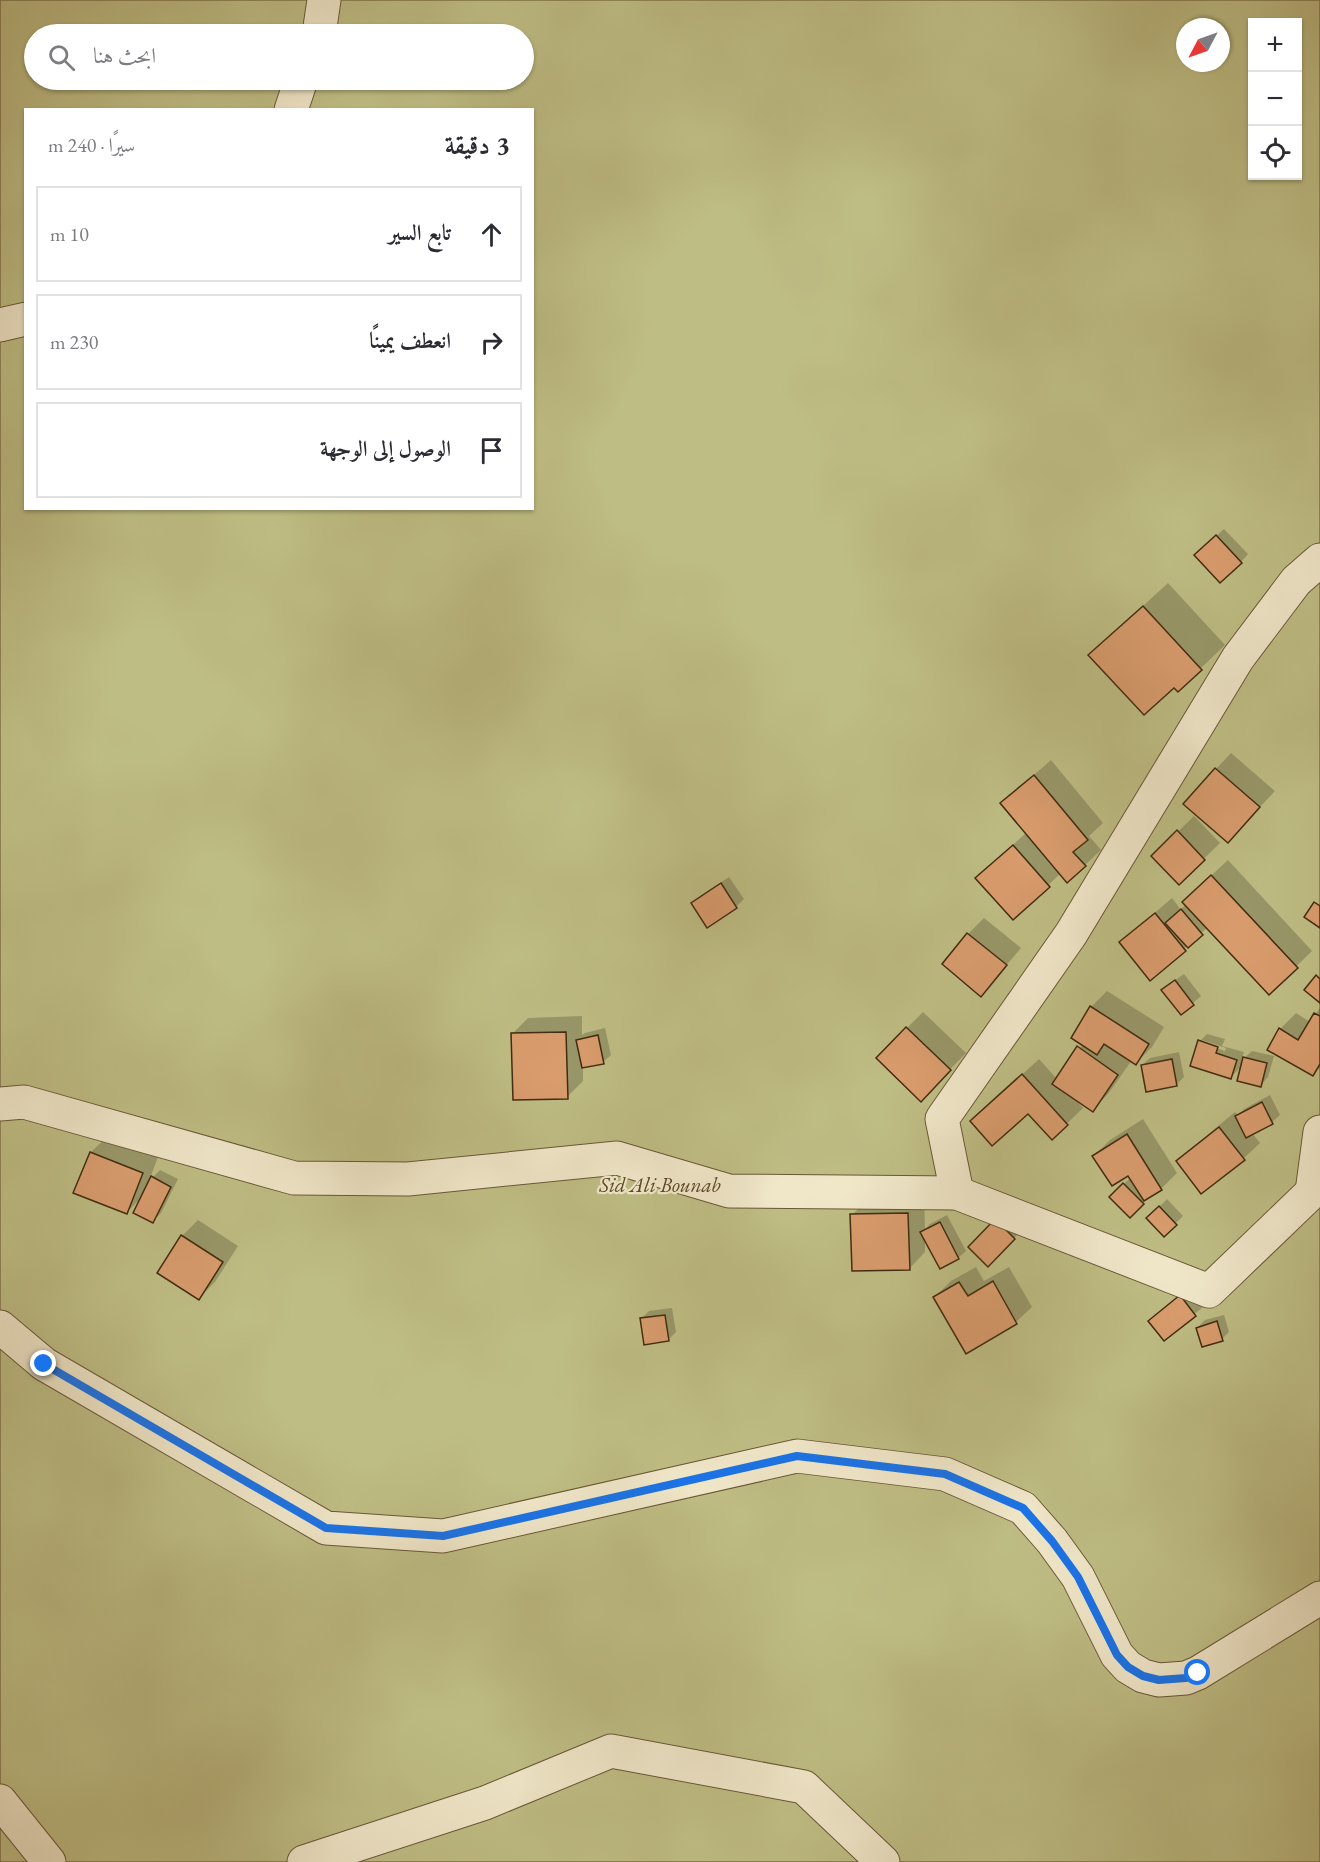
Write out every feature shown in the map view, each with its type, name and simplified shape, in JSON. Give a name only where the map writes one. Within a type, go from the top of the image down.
[{"type":"street","points":[[320,24],[324,0]]},
{"type":"street","points":[[292,108],[298,90]]},
{"type":"street","points":[[0,325],[24,319]]},
{"type":"street","points":[[957,1193],[942,1119],[1071,934],[1238,658],[1296,581],[1320,560]]},
{"type":"street","points":[[0,1104],[24,1102],[294,1178],[408,1179],[617,1158],[729,1191],[957,1193],[1209,1292],[1316,1191],[1320,1132]]},
{"type":"street","points":[[0,1327],[44,1364],[326,1528],[443,1536],[797,1456],[945,1474],[1023,1508],[1052,1541],[1078,1577],[1117,1655],[1128,1667],[1159,1680],[1186,1678],[1198,1673],[1320,1598]]},
{"type":"street","points":[[304,1862],[485,1803],[610,1751],[804,1787],[883,1862]]},
{"type":"street","points":[[0,1801],[49,1862]]},
{"type":"green space","name":"Sid Ali Bounab","points":[[0,0],[1320,0],[1320,1862],[0,1862]]},
{"type":"building","points":[[1216,535],[1242,563],[1220,583],[1194,555]]},
{"type":"building","points":[[1143,606],[1202,670],[1178,692],[1174,688],[1144,715],[1088,655]]},
{"type":"building","points":[[1215,768],[1260,807],[1228,843],[1183,804]]},
{"type":"building","points":[[1034,775],[1088,840],[1073,852],[1086,866],[1067,883],[1000,803]]},
{"type":"building","points":[[1177,830],[1205,860],[1179,885],[1151,856]]},
{"type":"building","points":[[1013,845],[1050,887],[1013,920],[975,878]]},
{"type":"building","points":[[1211,875],[1298,968],[1269,995],[1182,902]]},
{"type":"building","points":[[721,883],[737,908],[707,928],[691,903]]},
{"type":"building","points":[[1314,902],[1320,906],[1320,928],[1304,917]]},
{"type":"building","points":[[1181,909],[1203,935],[1188,948],[1165,923]]},
{"type":"building","points":[[1155,913],[1186,951],[1150,981],[1119,942]]},
{"type":"building","points":[[967,933],[1007,965],[981,997],[942,964]]},
{"type":"building","points":[[1316,975],[1320,979],[1320,1003],[1304,990]]},
{"type":"building","points":[[1175,980],[1194,1005],[1181,1015],[1161,990]]},
{"type":"building","points":[[1090,1006],[1149,1044],[1136,1065],[1104,1044],[1097,1055],[1071,1038]]},
{"type":"building","points":[[1314,1013],[1320,1016],[1320,1064],[1313,1076],[1267,1050],[1279,1028],[1298,1040]]},
{"type":"building","points":[[906,1027],[951,1070],[921,1102],[876,1058]]},
{"type":"building","points":[[566,1032],[568,1099],[513,1100],[511,1033]]},
{"type":"building","points":[[598,1035],[604,1064],[582,1068],[576,1040]]},
{"type":"building","points":[[1198,1040],[1218,1047],[1216,1053],[1237,1060],[1231,1079],[1190,1066]]},
{"type":"building","points":[[1077,1046],[1118,1075],[1093,1112],[1052,1084]]},
{"type":"building","points":[[1243,1057],[1267,1063],[1261,1087],[1237,1081]]},
{"type":"building","points":[[1172,1059],[1177,1086],[1146,1092],[1141,1065]]},
{"type":"building","points":[[1022,1074],[1068,1125],[1052,1140],[1028,1114],[992,1146],[970,1121]]},
{"type":"building","points":[[1262,1102],[1273,1124],[1246,1138],[1235,1116]]},
{"type":"building","points":[[1219,1127],[1245,1160],[1201,1194],[1176,1161]]},
{"type":"building","points":[[1127,1134],[1162,1190],[1144,1201],[1128,1176],[1112,1186],[1092,1156]]},
{"type":"building","points":[[90,1152],[143,1173],[127,1214],[73,1193]]},
{"type":"building","points":[[151,1176],[171,1187],[153,1223],[133,1213]]},
{"type":"building","points":[[1123,1183],[1144,1204],[1130,1218],[1109,1197]]},
{"type":"building","points":[[1159,1206],[1177,1225],[1164,1237],[1146,1218]]},
{"type":"building","points":[[908,1213],[910,1270],[852,1271],[850,1214]]},
{"type":"building","points":[[995,1219],[1015,1239],[988,1267],[968,1247]]},
{"type":"building","points":[[940,1222],[959,1259],[940,1269],[920,1232]]},
{"type":"building","points":[[181,1235],[223,1262],[199,1300],[157,1273]]},
{"type":"building","points":[[993,1281],[1017,1324],[966,1354],[933,1297],[959,1282],[968,1296]]},
{"type":"building","points":[[1180,1295],[1196,1316],[1164,1341],[1148,1321]]},
{"type":"building","points":[[665,1315],[669,1341],[644,1345],[640,1318]]},
{"type":"building","points":[[1217,1321],[1223,1341],[1202,1347],[1196,1328]]},
{"type":"route","points":[[44,1364],[326,1528],[443,1536],[797,1456],[945,1474],[1023,1508],[1052,1541],[1078,1577],[1117,1655],[1128,1667],[1143,1676],[1159,1680],[1186,1678],[1198,1673]]}]
